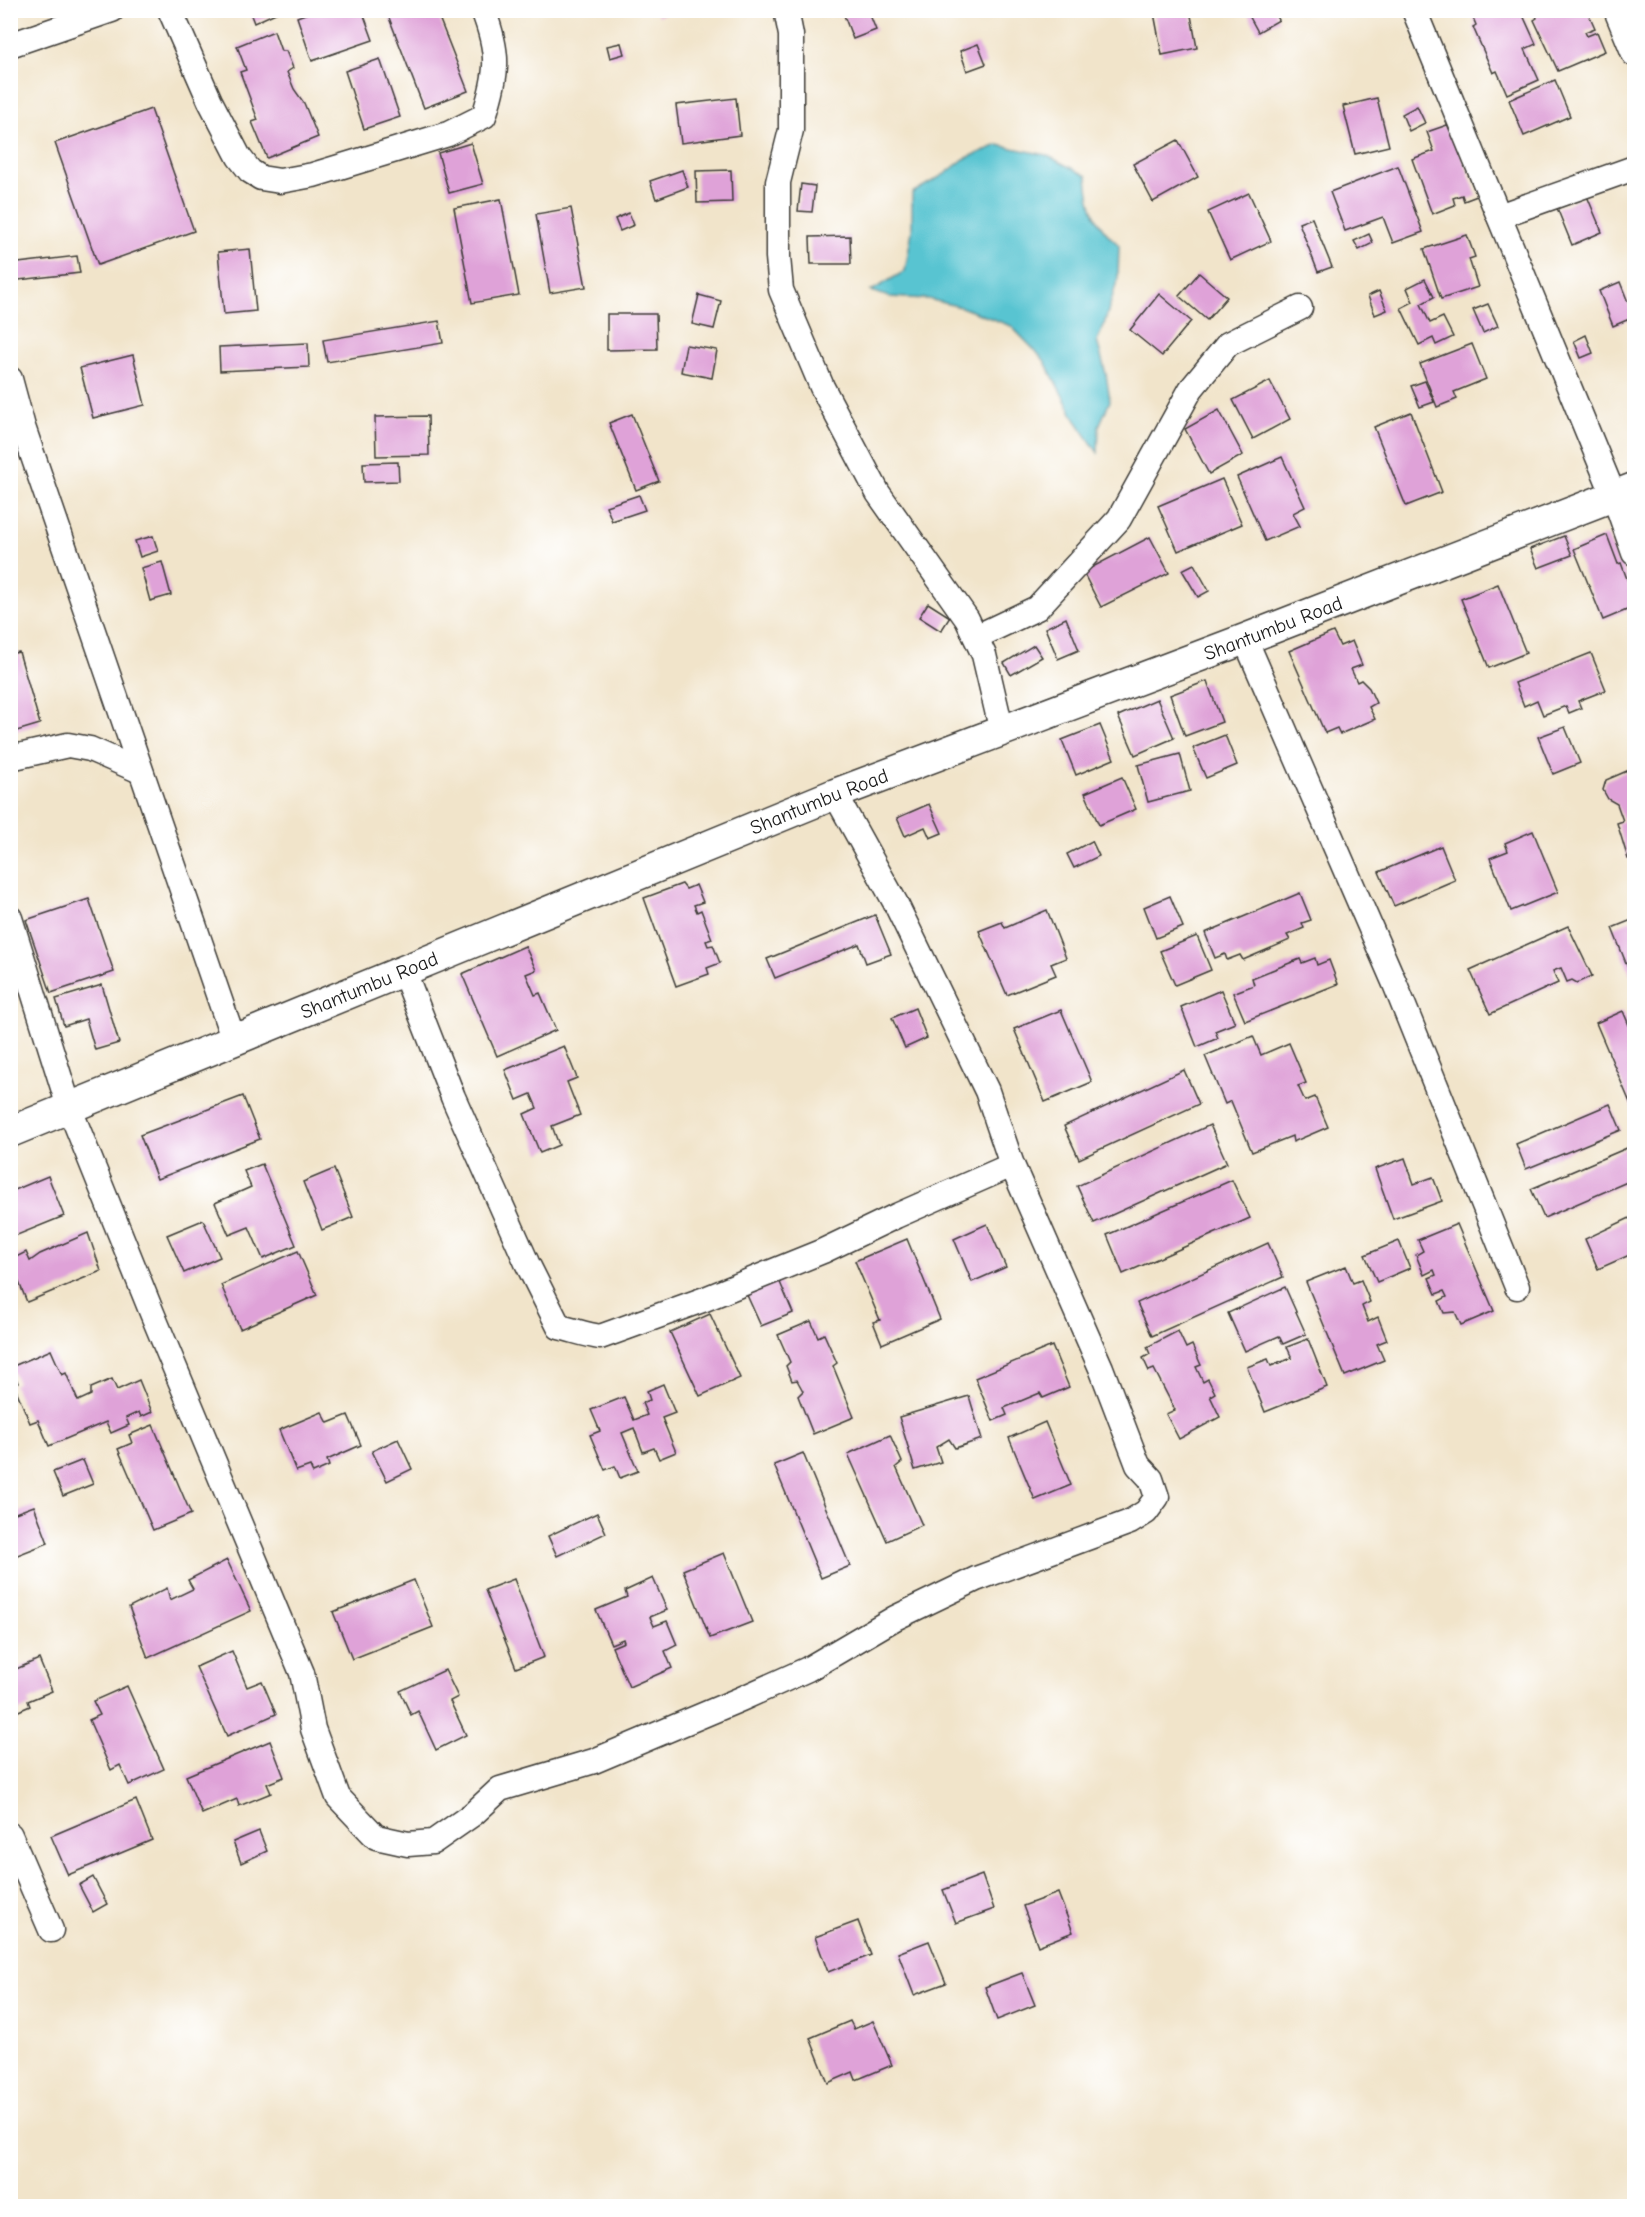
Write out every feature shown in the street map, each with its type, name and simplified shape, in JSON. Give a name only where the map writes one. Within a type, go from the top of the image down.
[{"type":"street","points":[[10,45],[112,10]]},
{"type":"street","points":[[170,10],[210,101],[239,157],[250,171],[261,178],[280,181],[313,175],[383,155],[448,134],[484,116],[495,82],[494,40],[483,10]]},
{"type":"street","points":[[786,10],[791,35],[792,120],[778,182],[778,257],[782,290],[822,387],[878,493],[968,619],[984,655],[1002,732]]},
{"type":"street","points":[[1414,10],[1499,216],[1624,492],[1635,553]]},
{"type":"street","points":[[1616,10],[1635,54]]},
{"type":"street","points":[[1499,216],[1635,168]]},
{"type":"street","points":[[976,637],[1037,608],[1119,519],[1191,389],[1228,344],[1300,308]]},
{"type":"street","points":[[10,379],[23,427],[234,1041]]},
{"type":"street","name":"Shantumbu Road","points":[[10,1132],[403,969],[835,794],[1245,639],[1624,492]]},
{"type":"street","points":[[1245,639],[1395,984],[1517,1287]]},
{"type":"street","points":[[10,758],[68,745],[90,748],[140,771]]},
{"type":"street","points":[[10,918],[69,1107],[152,1313],[302,1672],[313,1729],[338,1797],[376,1837],[408,1844],[433,1842],[473,1814],[500,1789],[594,1761],[741,1699],[808,1669],[895,1618],[976,1579],[1130,1522],[1146,1512],[1157,1497],[1151,1479],[1138,1465],[1101,1368],[1012,1165],[987,1090],[895,902],[835,794]]},
{"type":"street","points":[[403,969],[453,1097],[527,1263],[559,1327],[579,1331],[588,1336],[600,1336],[705,1299],[823,1251],[1012,1165]]},
{"type":"street","points":[[10,1835],[51,1930]]},
{"type":"water","points":[[998,145],[1046,155],[1087,176],[1089,197],[1095,215],[1104,230],[1119,245],[1118,278],[1097,341],[1106,374],[1110,401],[1099,426],[1098,453],[1075,419],[1044,360],[1011,326],[961,307],[928,299],[889,297],[871,291],[905,271],[912,231],[912,193],[945,174],[964,159]]},
{"type":"building","points":[[249,10],[282,10],[254,23]]},
{"type":"building","points":[[316,10],[362,10],[373,40],[312,61],[297,17]]},
{"type":"building","points":[[386,10],[436,10],[468,91],[424,108]]},
{"type":"building","points":[[656,10],[672,10],[673,11],[658,16]]},
{"type":"building","points":[[842,10],[868,10],[876,30],[853,39]]},
{"type":"building","points":[[1168,10],[1190,10],[1197,48],[1162,55],[1154,13]]},
{"type":"building","points":[[1246,10],[1279,10],[1275,13],[1279,20],[1258,32]]},
{"type":"building","points":[[1476,10],[1519,10],[1520,14],[1522,13],[1536,44],[1525,49],[1539,80],[1507,94],[1497,71],[1493,73],[1473,27],[1476,25],[1471,13]]},
{"type":"building","points":[[1534,10],[1587,10],[1595,28],[1585,32],[1587,36],[1597,32],[1605,51],[1558,71],[1534,20],[1537,18]]},
{"type":"building","points":[[274,31],[281,51],[286,51],[293,68],[287,72],[294,89],[304,103],[318,137],[267,158],[252,122],[258,120],[240,72],[246,70],[237,46]]},
{"type":"building","points":[[621,43],[624,54],[610,58],[607,46]]},
{"type":"building","points":[[978,44],[986,64],[967,71],[960,51]]},
{"type":"building","points":[[380,59],[400,117],[364,129],[345,71]]},
{"type":"building","points":[[1555,80],[1570,116],[1524,136],[1509,100]]},
{"type":"building","points":[[736,98],[740,135],[681,143],[676,105]]},
{"type":"building","points":[[1377,98],[1389,146],[1355,154],[1343,106]]},
{"type":"building","points":[[1417,106],[1425,123],[1409,131],[1402,114]]},
{"type":"building","points":[[151,109],[194,231],[98,265],[55,143]]},
{"type":"building","points":[[1450,124],[1477,196],[1464,201],[1462,195],[1453,198],[1455,205],[1432,214],[1412,159],[1434,151],[1427,132]]},
{"type":"building","points":[[1178,140],[1198,177],[1153,202],[1133,164]]},
{"type":"building","points":[[471,143],[483,184],[449,193],[438,153]]},
{"type":"building","points":[[1398,166],[1423,232],[1393,243],[1383,217],[1345,231],[1330,192]]},
{"type":"building","points":[[682,170],[688,187],[656,199],[650,181]]},
{"type":"building","points":[[731,170],[732,202],[697,203],[696,171]]},
{"type":"building","points":[[801,184],[815,186],[812,212],[798,211]]},
{"type":"building","points":[[1249,193],[1271,241],[1230,260],[1208,212]]},
{"type":"building","points":[[1587,196],[1602,232],[1572,245],[1557,208]]},
{"type":"building","points":[[501,199],[519,295],[472,303],[454,208]]},
{"type":"building","points":[[571,208],[586,287],[550,293],[536,214]]},
{"type":"building","points":[[629,213],[634,225],[620,231],[615,219]]},
{"type":"building","points":[[1312,218],[1332,267],[1318,272],[1299,223]]},
{"type":"building","points":[[1369,234],[1373,243],[1359,250],[1354,241]]},
{"type":"building","points":[[1467,235],[1475,257],[1469,259],[1478,287],[1441,299],[1424,249]]},
{"type":"building","points":[[850,236],[851,264],[811,264],[810,237]]},
{"type":"building","points":[[250,249],[256,311],[224,314],[218,252]]},
{"type":"building","points":[[77,256],[80,273],[10,281],[10,264]]},
{"type":"building","points":[[1199,273],[1227,297],[1207,320],[1179,296]]},
{"type":"building","points":[[1425,279],[1434,297],[1421,304],[1430,323],[1443,317],[1453,337],[1436,345],[1433,338],[1419,345],[1401,308],[1413,302],[1407,288]]},
{"type":"building","points":[[1620,282],[1634,317],[1613,326],[1599,291]]},
{"type":"building","points":[[1379,291],[1387,310],[1375,315],[1368,296]]},
{"type":"building","points":[[1159,294],[1191,321],[1162,356],[1130,330]]},
{"type":"building","points":[[699,295],[721,301],[714,329],[692,324]]},
{"type":"building","points":[[1488,304],[1498,326],[1483,333],[1473,310]]},
{"type":"building","points":[[607,314],[656,314],[657,349],[607,350]]},
{"type":"building","points":[[439,321],[443,343],[327,362],[323,340]]},
{"type":"building","points":[[1586,335],[1593,353],[1581,358],[1574,341]]},
{"type":"building","points":[[308,343],[309,367],[220,371],[219,347]]},
{"type":"building","points":[[1472,344],[1486,379],[1454,392],[1457,399],[1437,407],[1420,364]]},
{"type":"building","points":[[686,345],[717,350],[712,378],[681,372]]},
{"type":"building","points":[[133,355],[145,405],[93,418],[80,368]]},
{"type":"building","points":[[1270,381],[1290,419],[1253,439],[1233,400]]},
{"type":"building","points":[[1425,381],[1434,402],[1420,407],[1411,386]]},
{"type":"building","points":[[1219,410],[1243,455],[1209,474],[1185,429]]},
{"type":"building","points":[[1411,412],[1442,492],[1406,506],[1374,427]]},
{"type":"building","points":[[632,414],[659,481],[636,490],[609,423]]},
{"type":"building","points":[[428,416],[429,455],[376,456],[375,417]]},
{"type":"building","points":[[1282,457],[1305,507],[1293,513],[1300,526],[1265,541],[1237,477]]},
{"type":"building","points":[[398,462],[399,481],[364,482],[363,463]]},
{"type":"building","points":[[1222,479],[1242,524],[1178,551],[1158,506]]},
{"type":"building","points":[[639,495],[645,510],[612,521],[606,506]]},
{"type":"building","points":[[1607,535],[1618,564],[1621,563],[1629,584],[1634,607],[1603,620],[1574,549]]},
{"type":"building","points":[[153,536],[158,551],[140,557],[135,541]]},
{"type":"building","points":[[1564,536],[1572,555],[1538,568],[1530,549]]},
{"type":"building","points":[[1150,537],[1169,573],[1101,607],[1083,572]]},
{"type":"building","points":[[162,562],[171,595],[150,601],[141,568]]},
{"type":"building","points":[[1194,564],[1209,591],[1198,597],[1182,570]]},
{"type":"building","points":[[1498,584],[1526,653],[1489,668],[1461,599]]},
{"type":"building","points":[[928,603],[950,617],[941,631],[919,617]]},
{"type":"building","points":[[1066,618],[1079,650],[1058,659],[1045,628]]},
{"type":"building","points":[[1333,632],[1340,646],[1352,641],[1362,665],[1351,669],[1357,682],[1361,680],[1369,688],[1376,703],[1369,707],[1375,719],[1340,734],[1337,728],[1325,733],[1289,651]]},
{"type":"building","points":[[1034,645],[1042,657],[1011,675],[1004,663]]},
{"type":"building","points":[[19,652],[40,724],[10,733],[10,654]]},
{"type":"building","points":[[1591,653],[1606,690],[1578,701],[1581,708],[1569,713],[1566,706],[1543,715],[1537,700],[1524,706],[1515,683]]},
{"type":"building","points":[[1207,681],[1222,722],[1185,736],[1170,695]]},
{"type":"building","points":[[1157,699],[1174,738],[1135,755],[1118,716]]},
{"type":"building","points":[[1100,725],[1114,759],[1076,775],[1062,740]]},
{"type":"building","points":[[1565,727],[1580,763],[1553,774],[1538,737]]},
{"type":"building","points":[[1225,735],[1237,765],[1206,778],[1193,748]]},
{"type":"building","points":[[1180,754],[1190,791],[1148,802],[1138,765]]},
{"type":"building","points":[[1634,768],[1634,856],[1628,859],[1617,823],[1623,821],[1617,804],[1608,799],[1603,790],[1606,780]]},
{"type":"building","points":[[1122,777],[1136,809],[1099,825],[1085,793]]},
{"type":"building","points":[[929,804],[942,833],[930,838],[925,827],[905,836],[897,818]]},
{"type":"building","points":[[1533,831],[1558,892],[1511,911],[1490,858],[1508,851],[1505,843]]},
{"type":"building","points":[[1092,841],[1099,856],[1074,868],[1067,854]]},
{"type":"building","points":[[1441,846],[1455,880],[1394,906],[1379,872]]},
{"type":"building","points":[[682,884],[686,889],[696,885],[703,902],[694,905],[697,912],[701,910],[712,939],[706,941],[708,946],[713,945],[720,963],[707,968],[709,974],[676,986],[644,898]]},
{"type":"building","points":[[1300,893],[1311,920],[1302,923],[1304,928],[1287,935],[1290,940],[1243,960],[1240,955],[1227,960],[1225,954],[1215,958],[1205,933]]},
{"type":"building","points":[[1170,896],[1183,927],[1156,938],[1144,907]]},
{"type":"building","points":[[89,899],[114,972],[51,993],[26,920]]},
{"type":"building","points":[[1047,910],[1066,958],[1051,964],[1056,975],[1007,995],[979,931],[1002,922],[1005,928]]},
{"type":"building","points":[[875,915],[891,954],[866,963],[859,944],[775,978],[767,959]]},
{"type":"building","points":[[1634,919],[1634,983],[1612,928]]},
{"type":"building","points":[[1568,926],[1592,976],[1577,983],[1572,980],[1567,982],[1561,968],[1553,971],[1558,983],[1490,1014],[1470,970]]},
{"type":"building","points":[[1197,936],[1211,970],[1175,985],[1160,951]]},
{"type":"building","points":[[525,946],[536,970],[526,974],[535,995],[540,993],[556,1030],[497,1056],[462,974]]},
{"type":"building","points":[[1315,958],[1317,965],[1329,960],[1338,984],[1245,1021],[1233,993],[1254,985],[1252,978],[1300,959],[1302,963]]},
{"type":"building","points":[[102,985],[119,1043],[95,1050],[86,1019],[64,1026],[56,999]]},
{"type":"building","points":[[1221,990],[1235,1023],[1215,1031],[1218,1038],[1197,1047],[1181,1007]]},
{"type":"building","points":[[915,1008],[927,1038],[905,1048],[892,1018]]},
{"type":"building","points":[[1061,1010],[1092,1082],[1045,1102],[1014,1029]]},
{"type":"building","points":[[1623,1011],[1634,1037],[1634,1112],[1596,1023]]},
{"type":"building","points":[[1253,1036],[1261,1055],[1289,1043],[1306,1083],[1298,1086],[1305,1101],[1315,1097],[1328,1127],[1293,1142],[1292,1136],[1252,1152],[1231,1101],[1225,1104],[1205,1056]]},
{"type":"building","points":[[564,1046],[577,1078],[567,1082],[580,1115],[552,1126],[559,1145],[540,1153],[524,1114],[537,1108],[531,1094],[517,1100],[505,1070]]},
{"type":"building","points":[[1184,1070],[1199,1104],[1079,1159],[1064,1126]]},
{"type":"building","points":[[243,1096],[260,1139],[157,1179],[140,1135]]},
{"type":"building","points":[[1610,1104],[1621,1130],[1526,1169],[1516,1144]]},
{"type":"building","points":[[1210,1125],[1227,1163],[1094,1223],[1077,1186]]},
{"type":"building","points":[[1634,1145],[1634,1179],[1544,1218],[1531,1189]]},
{"type":"building","points":[[1405,1158],[1414,1184],[1433,1177],[1442,1201],[1393,1219],[1375,1169]]},
{"type":"building","points":[[262,1164],[296,1245],[263,1259],[249,1227],[229,1235],[215,1203],[251,1187],[244,1171]]},
{"type":"building","points":[[334,1169],[353,1217],[322,1230],[303,1182]]},
{"type":"building","points":[[48,1176],[64,1216],[10,1238],[10,1192]]},
{"type":"building","points":[[1232,1180],[1250,1218],[1123,1274],[1107,1235]]},
{"type":"building","points":[[1634,1216],[1634,1253],[1598,1269],[1585,1239]]},
{"type":"building","points":[[203,1220],[220,1257],[184,1273],[167,1235]]},
{"type":"building","points":[[987,1224],[1006,1267],[972,1282],[954,1239]]},
{"type":"building","points":[[1457,1224],[1494,1311],[1461,1325],[1455,1312],[1444,1313],[1439,1301],[1447,1297],[1444,1291],[1436,1294],[1429,1278],[1436,1275],[1434,1270],[1424,1275],[1416,1255],[1423,1251],[1418,1240]]},
{"type":"building","points":[[88,1233],[101,1271],[27,1302],[10,1260],[26,1252],[30,1261],[40,1254]]},
{"type":"building","points":[[907,1239],[940,1319],[882,1344],[873,1322],[880,1320],[855,1261]]},
{"type":"building","points":[[1399,1241],[1410,1268],[1377,1282],[1365,1255]]},
{"type":"building","points":[[1268,1243],[1283,1277],[1152,1336],[1137,1303]]},
{"type":"building","points":[[298,1251],[317,1295],[240,1329],[221,1285]]},
{"type":"building","points":[[1346,1266],[1353,1283],[1361,1280],[1370,1302],[1362,1306],[1368,1322],[1378,1317],[1387,1340],[1377,1344],[1384,1360],[1345,1376],[1306,1282]]},
{"type":"building","points":[[779,1280],[793,1313],[761,1326],[746,1293]]},
{"type":"building","points":[[1285,1287],[1306,1334],[1283,1344],[1279,1336],[1245,1351],[1228,1313]]},
{"type":"building","points":[[710,1314],[740,1378],[700,1396],[670,1332]]},
{"type":"building","points":[[811,1321],[818,1337],[824,1334],[837,1363],[833,1366],[854,1417],[813,1434],[798,1396],[803,1391],[797,1380],[792,1381],[786,1366],[790,1362],[778,1335]]},
{"type":"building","points":[[1178,1331],[1186,1348],[1192,1345],[1201,1365],[1196,1367],[1203,1382],[1208,1379],[1215,1393],[1210,1396],[1220,1417],[1179,1439],[1166,1414],[1175,1410],[1154,1369],[1149,1371],[1143,1358],[1150,1354],[1147,1347]]},
{"type":"building","points":[[1308,1339],[1327,1387],[1265,1412],[1247,1367],[1268,1359],[1271,1366],[1292,1358],[1287,1347]]},
{"type":"building","points":[[1052,1346],[1069,1387],[1043,1398],[1040,1393],[1004,1408],[1007,1415],[993,1421],[975,1378]]},
{"type":"building","points":[[51,1350],[62,1375],[66,1373],[78,1401],[91,1395],[91,1388],[112,1379],[117,1390],[139,1380],[152,1412],[141,1417],[139,1412],[126,1418],[129,1425],[111,1433],[106,1422],[49,1446],[38,1420],[30,1423],[14,1385],[18,1383],[11,1367]]},
{"type":"building","points":[[663,1384],[675,1413],[662,1418],[676,1452],[659,1459],[654,1448],[643,1452],[634,1428],[622,1433],[638,1471],[620,1478],[615,1466],[605,1470],[590,1435],[600,1431],[591,1410],[624,1397],[634,1420],[647,1415],[642,1403],[650,1400],[647,1391]]},
{"type":"building","points":[[969,1396],[982,1439],[955,1448],[949,1439],[936,1447],[941,1462],[915,1470],[899,1417]]},
{"type":"building","points":[[322,1412],[328,1423],[348,1415],[361,1445],[327,1460],[329,1466],[313,1473],[310,1466],[296,1471],[279,1430]]},
{"type":"building","points":[[1045,1422],[1071,1485],[1035,1500],[1009,1438]]},
{"type":"building","points":[[153,1425],[191,1514],[153,1530],[118,1449],[132,1443],[129,1435]]},
{"type":"building","points":[[890,1435],[902,1462],[896,1467],[922,1525],[887,1541],[848,1454]]},
{"type":"building","points":[[398,1439],[412,1469],[387,1481],[372,1451]]},
{"type":"building","points":[[803,1453],[850,1566],[821,1578],[774,1465]]},
{"type":"building","points":[[83,1460],[93,1484],[63,1496],[53,1472]]},
{"type":"building","points":[[34,1506],[48,1543],[10,1558],[10,1515]]},
{"type":"building","points":[[597,1513],[606,1533],[557,1556],[548,1536]]},
{"type":"building","points":[[724,1553],[752,1622],[710,1638],[683,1570]]},
{"type":"building","points":[[227,1560],[251,1611],[148,1658],[129,1607],[167,1588],[170,1600],[193,1589],[188,1580]]},
{"type":"building","points":[[10,1573],[17,1590],[10,1592]]},
{"type":"building","points":[[653,1578],[667,1610],[650,1617],[654,1626],[667,1621],[677,1645],[665,1651],[672,1668],[629,1687],[612,1647],[624,1642],[623,1639],[611,1644],[596,1610],[627,1597],[625,1591]]},
{"type":"building","points":[[514,1579],[544,1657],[516,1668],[485,1590]]},
{"type":"building","points":[[414,1580],[433,1627],[352,1659],[333,1612]]},
{"type":"building","points":[[232,1651],[247,1687],[262,1681],[276,1714],[227,1736],[196,1667]]},
{"type":"building","points":[[39,1659],[52,1691],[28,1701],[30,1706],[14,1713],[10,1705],[10,1663],[14,1670]]},
{"type":"building","points":[[445,1670],[458,1697],[450,1701],[466,1735],[436,1750],[418,1711],[411,1715],[400,1691]]},
{"type":"building","points":[[127,1686],[164,1769],[129,1785],[120,1765],[111,1770],[89,1720],[100,1715],[93,1701]]},
{"type":"building","points":[[270,1741],[284,1777],[267,1784],[271,1793],[239,1806],[237,1799],[202,1814],[186,1776]]},
{"type":"building","points":[[136,1800],[152,1840],[68,1875],[51,1836]]},
{"type":"building","points":[[259,1831],[267,1851],[241,1863],[233,1842]]},
{"type":"building","points":[[982,1875],[994,1909],[956,1923],[943,1890]]},
{"type":"building","points":[[93,1877],[107,1904],[93,1912],[79,1885]]},
{"type":"building","points":[[1058,1893],[1073,1932],[1038,1946],[1023,1906]]},
{"type":"building","points":[[858,1921],[871,1955],[828,1972],[815,1937]]},
{"type":"building","points":[[929,1941],[946,1983],[914,1995],[898,1953]]},
{"type":"building","points":[[1022,1973],[1035,2005],[997,2020],[985,1987]]},
{"type":"building","points":[[850,2021],[854,2029],[873,2021],[892,2065],[856,2080],[853,2072],[828,2083],[810,2038]]}]
